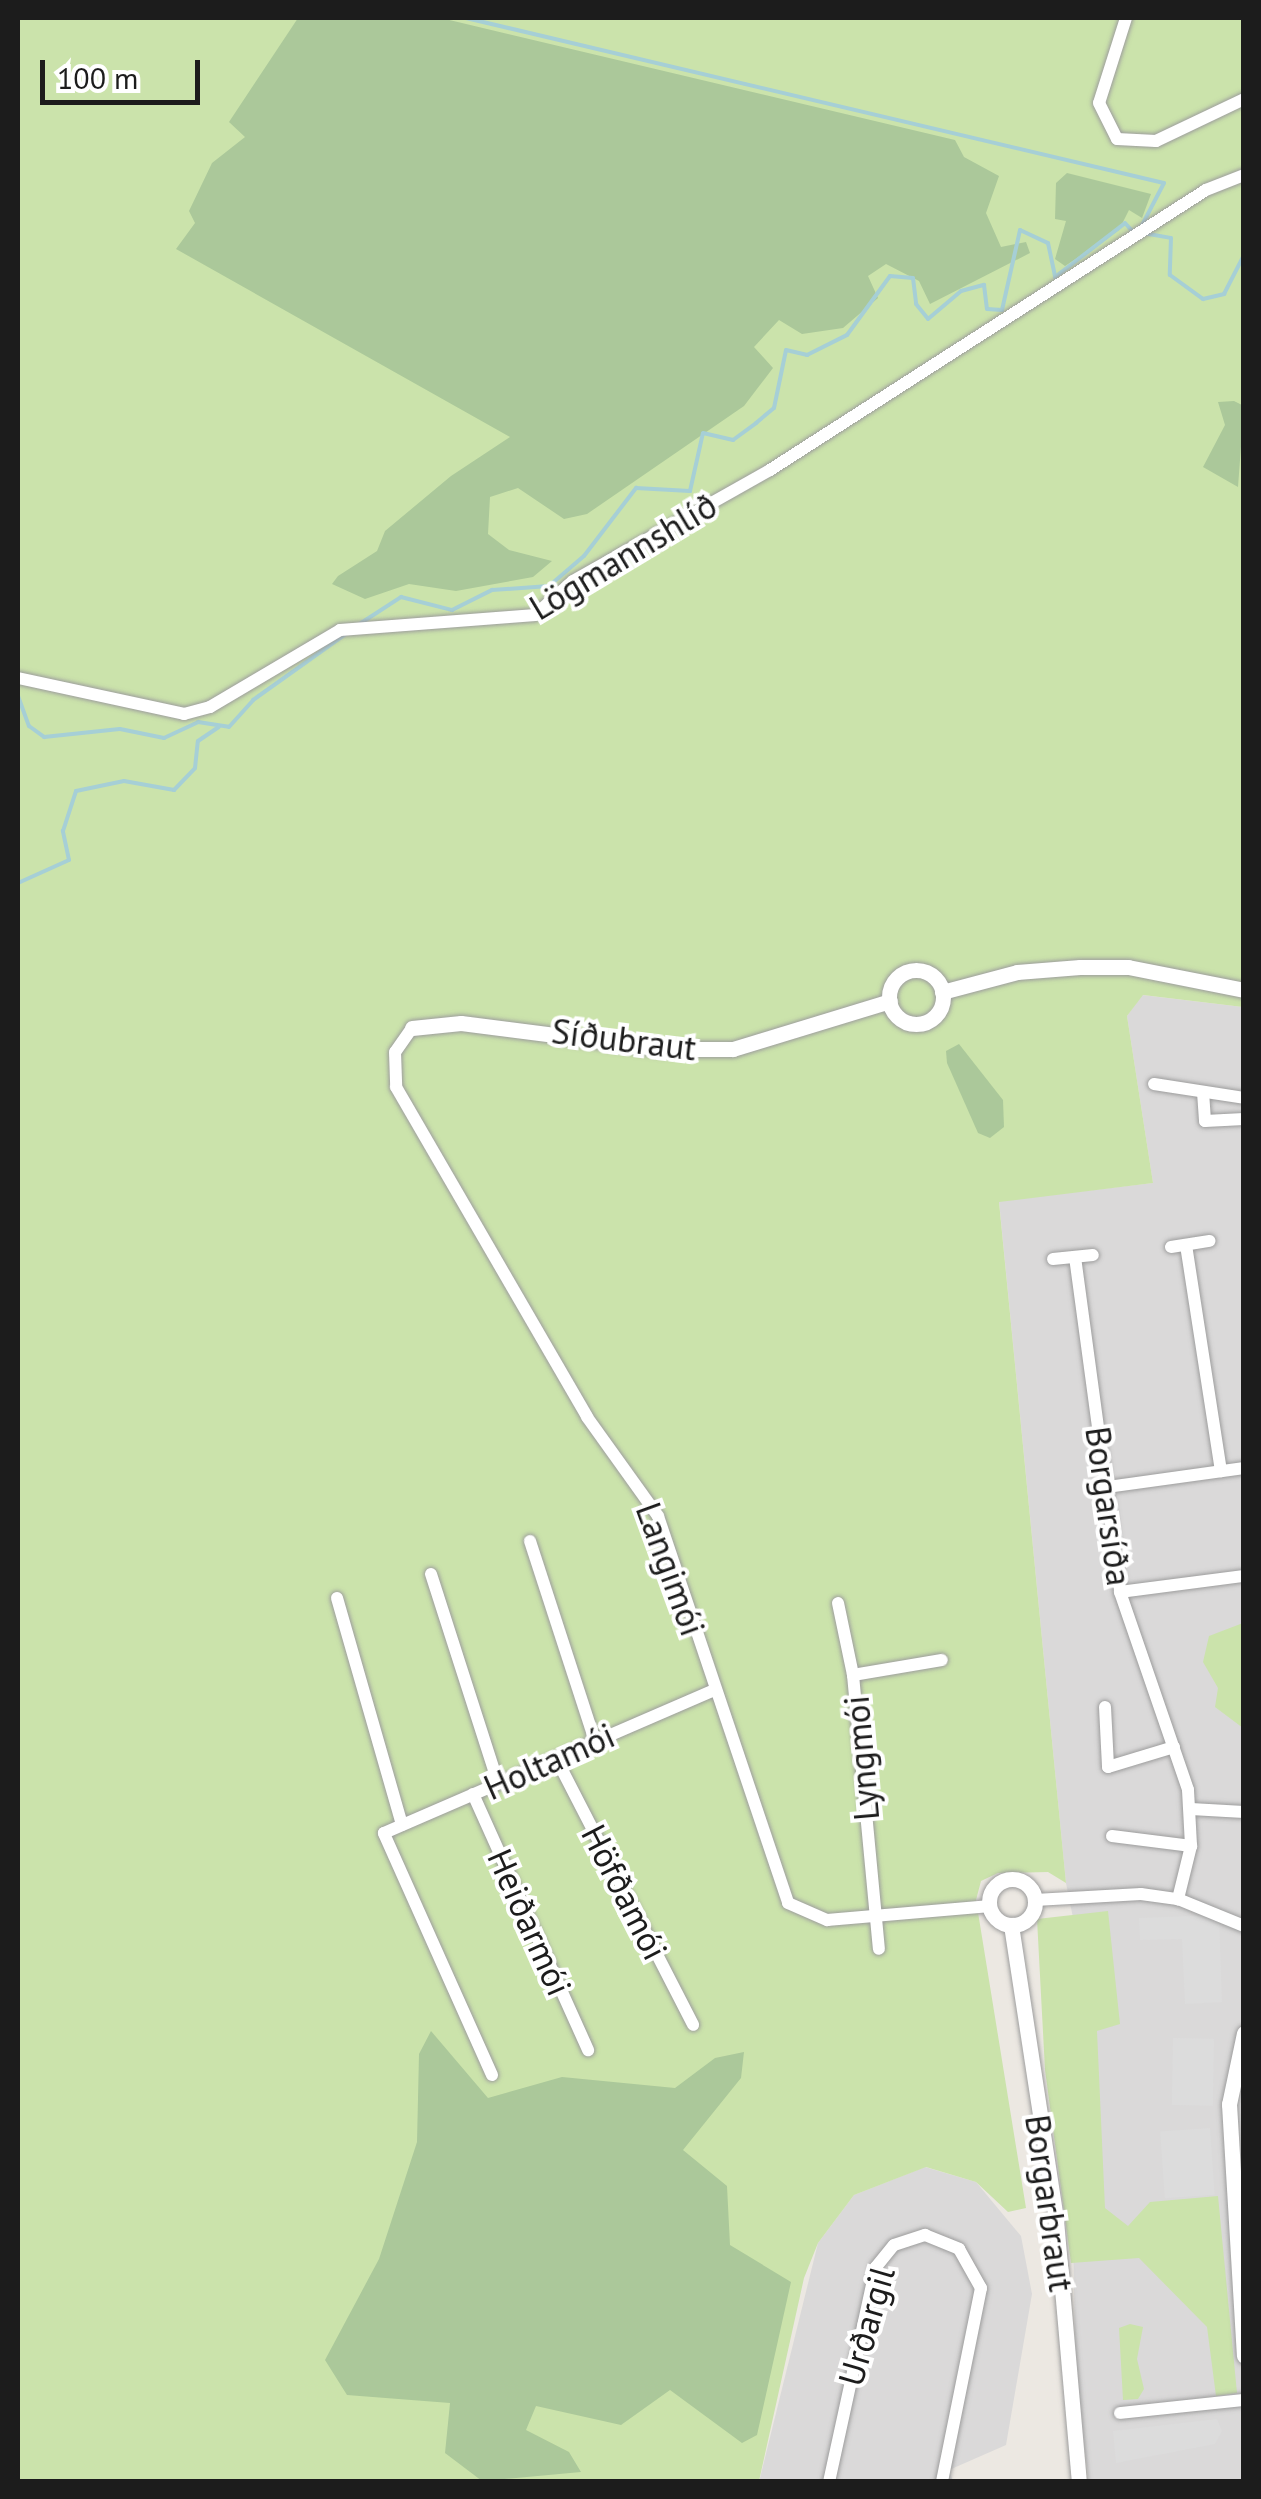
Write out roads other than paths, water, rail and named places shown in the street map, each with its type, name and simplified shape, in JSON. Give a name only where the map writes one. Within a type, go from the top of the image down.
[{"type":"street","points":[[1126,18],[1099,103],[1117,139],[1156,141],[1244,100]]},
{"type":"street","name":"Lögmannshlíð","points":[[18,678],[184,714],[210,707],[340,630],[535,615],[572,580],[770,470],[1146,235],[1206,190],[1244,175]]},
{"type":"street","points":[[942,992],[1017,972],[1128,967],[1244,990]]},
{"type":"street","points":[[912,970],[930,974],[942,992],[938,1012],[919,1023],[901,1019],[890,1001],[896,979],[912,970]]},
{"type":"street","name":"Síðubraut","points":[[412,1028],[461,1023],[664,1049],[732,1049],[890,1001]]},
{"type":"street","name":"Langimói","points":[[412,1028],[395,1052],[396,1086],[579,1404],[658,1516],[788,1904],[815,1918],[990,1906]]},
{"type":"street","points":[[1154,1084],[1244,1098]]},
{"type":"street","points":[[1203,1092],[1205,1121],[1244,1119]]},
{"type":"street","points":[[1171,1246],[1210,1242]]},
{"type":"street","points":[[1186,1245],[1220,1471]]},
{"type":"street","points":[[1052,1259],[1093,1255]]},
{"type":"street","name":"Borgarsíða","points":[[1075,1257],[1120,1592],[1174,1747],[1190,1809],[1191,1846],[1178,1899]]},
{"type":"street","points":[[1107,1487],[1244,1468]]},
{"type":"street","points":[[530,1541],[595,1742]]},
{"type":"street","points":[[431,1574],[498,1784]]},
{"type":"street","points":[[1120,1592],[1244,1576]]},
{"type":"street","points":[[337,1598],[402,1825]]},
{"type":"street","name":"Lyngmói","points":[[838,1604],[853,1675],[879,1949]]},
{"type":"street","points":[[853,1675],[942,1660]]},
{"type":"street","name":"Holtamói","points":[[492,2075],[384,1833],[714,1690]]},
{"type":"street","points":[[1104,1708],[1109,1773],[1174,1747]]},
{"type":"street","name":"Höfðamói","points":[[556,1758],[694,2024]]},
{"type":"street","name":"Heiðarmói","points":[[473,1794],[588,2050]]},
{"type":"street","points":[[1190,1809],[1244,1812]]},
{"type":"street","points":[[1112,1836],[1191,1846]]},
{"type":"street","points":[[1009,1880],[1029,1886],[1035,1900],[1026,1920],[1011,1925],[990,1906],[996,1886],[1009,1880]]},
{"type":"street","points":[[1035,1900],[1178,1899],[1244,1926]]},
{"type":"street","name":"Borgarbraut","points":[[1011,1925],[1056,2220],[1079,2482]]},
{"type":"street","points":[[1244,2032],[1229,2104],[1244,2356]]},
{"type":"street","name":"Urðargil","points":[[829,2482],[876,2267],[894,2245],[925,2236],[960,2249],[982,2288],[942,2482]]},
{"type":"street","points":[[1120,2412],[1244,2400]]},
{"type":"waterway","points":[[466,18],[1164,183],[1141,227]]},
{"type":"waterway","points":[[361,623],[401,597],[452,610],[492,590],[549,586],[584,556],[636,488],[690,491],[703,433],[733,440],[774,408],[786,350],[807,355],[847,335],[890,276],[913,278],[916,304],[928,319],[961,291],[984,285],[987,309],[1002,310],[1020,230],[1048,243],[1055,277],[1125,223],[1134,233]]},
{"type":"waterway","points":[[1143,233],[1171,238],[1170,275],[1203,299],[1224,294],[1244,255]]},
{"type":"waterway","points":[[18,696],[29,726],[44,737],[120,729],[164,738],[198,722],[229,727],[253,700],[346,634]]},
{"type":"waterway","points":[[18,883],[69,860],[63,831],[76,791],[124,781],[174,790],[195,768],[198,741],[219,727]]}]
